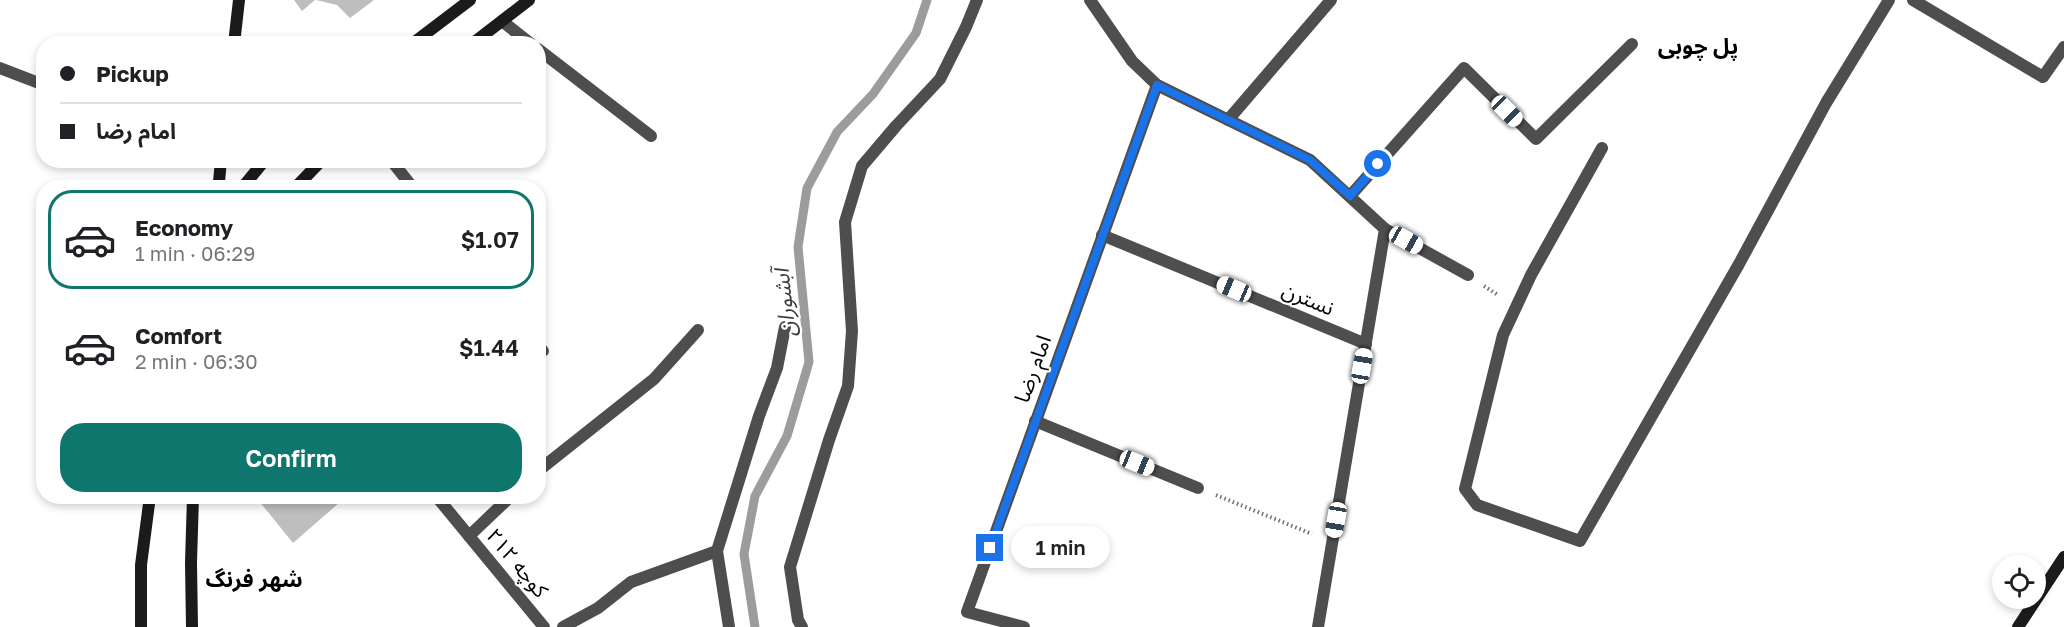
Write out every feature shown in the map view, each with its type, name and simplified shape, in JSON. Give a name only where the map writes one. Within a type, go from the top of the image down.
[{"type":"main road","points":[[235,36],[238,0]]},
{"type":"main road","points":[[423,36],[470,0]]},
{"type":"main road","points":[[482,36],[529,0]]},
{"type":"main road","points":[[249,180],[259,168]]},
{"type":"main road","points":[[303,180],[314,168]]},
{"type":"main road","points":[[141,627],[141,565],[149,504]]},
{"type":"main road","points":[[192,627],[193,504]]},
{"type":"main road","points":[[2018,627],[2064,557]]},
{"type":"street","points":[[802,627],[798,620],[790,567],[848,386],[852,331],[845,222],[862,166],[940,79],[977,0]]},
{"type":"street","points":[[1090,0],[1132,61],[1157,85],[1310,160],[1385,229],[1468,275]]},
{"type":"street","points":[[1228,120],[1331,0]]},
{"type":"street","points":[[1602,148],[1530,275],[1503,335],[1465,489],[1477,505],[1580,541],[1739,264],[1826,103],[1889,0]]},
{"type":"street","points":[[1913,0],[2043,77],[2064,46]]},
{"type":"street","points":[[502,21],[521,36]]},
{"type":"street","points":[[1350,196],[1464,68],[1536,139],[1632,44]]},
{"type":"street","points":[[546,55],[651,136]]},
{"type":"street","points":[[0,68],[36,82]]},
{"type":"street","name":"امام رضا","points":[[1023,627],[967,612],[1157,85]]},
{"type":"street","points":[[397,168],[407,180]]},
{"type":"street","points":[[1318,627],[1385,229]]},
{"type":"street","name":"نسترن","points":[[1102,235],[1366,344]]},
{"type":"street","points":[[729,627],[717,552],[759,416],[777,368],[785,327]]},
{"type":"street","points":[[546,465],[654,378],[698,330]]},
{"type":"street","points":[[1035,421],[1198,488]]},
{"type":"street","name":"کوچه ۲۱۲","points":[[443,504],[544,627]]},
{"type":"street","points":[[469,536],[503,504]]},
{"type":"street","points":[[562,627],[598,608],[631,582],[717,552]]},
{"type":"path","points":[[1468,275],[1515,307]]},
{"type":"path","points":[[1198,488],[1332,542]]},
{"type":"building","points":[[294,0],[315,0],[302,11]]},
{"type":"building","points":[[316,0],[374,0],[350,18],[337,5]]},
{"type":"building","points":[[261,504],[338,504],[293,543]]},
{"type":"waterway","name":"آبشوران","points":[[755,627],[744,554],[755,496],[787,436],[809,362],[798,247],[807,188],[837,132],[873,94],[916,33],[927,0]]},
{"type":"district","name":"پل چوبی","points":[[1698,46]]},
{"type":"district","name":"شهر فرنگ","points":[[254,579]]},
{"type":"route","points":[[990,548],[1157,85],[1310,160],[1350,196],[1378,164]]}]
